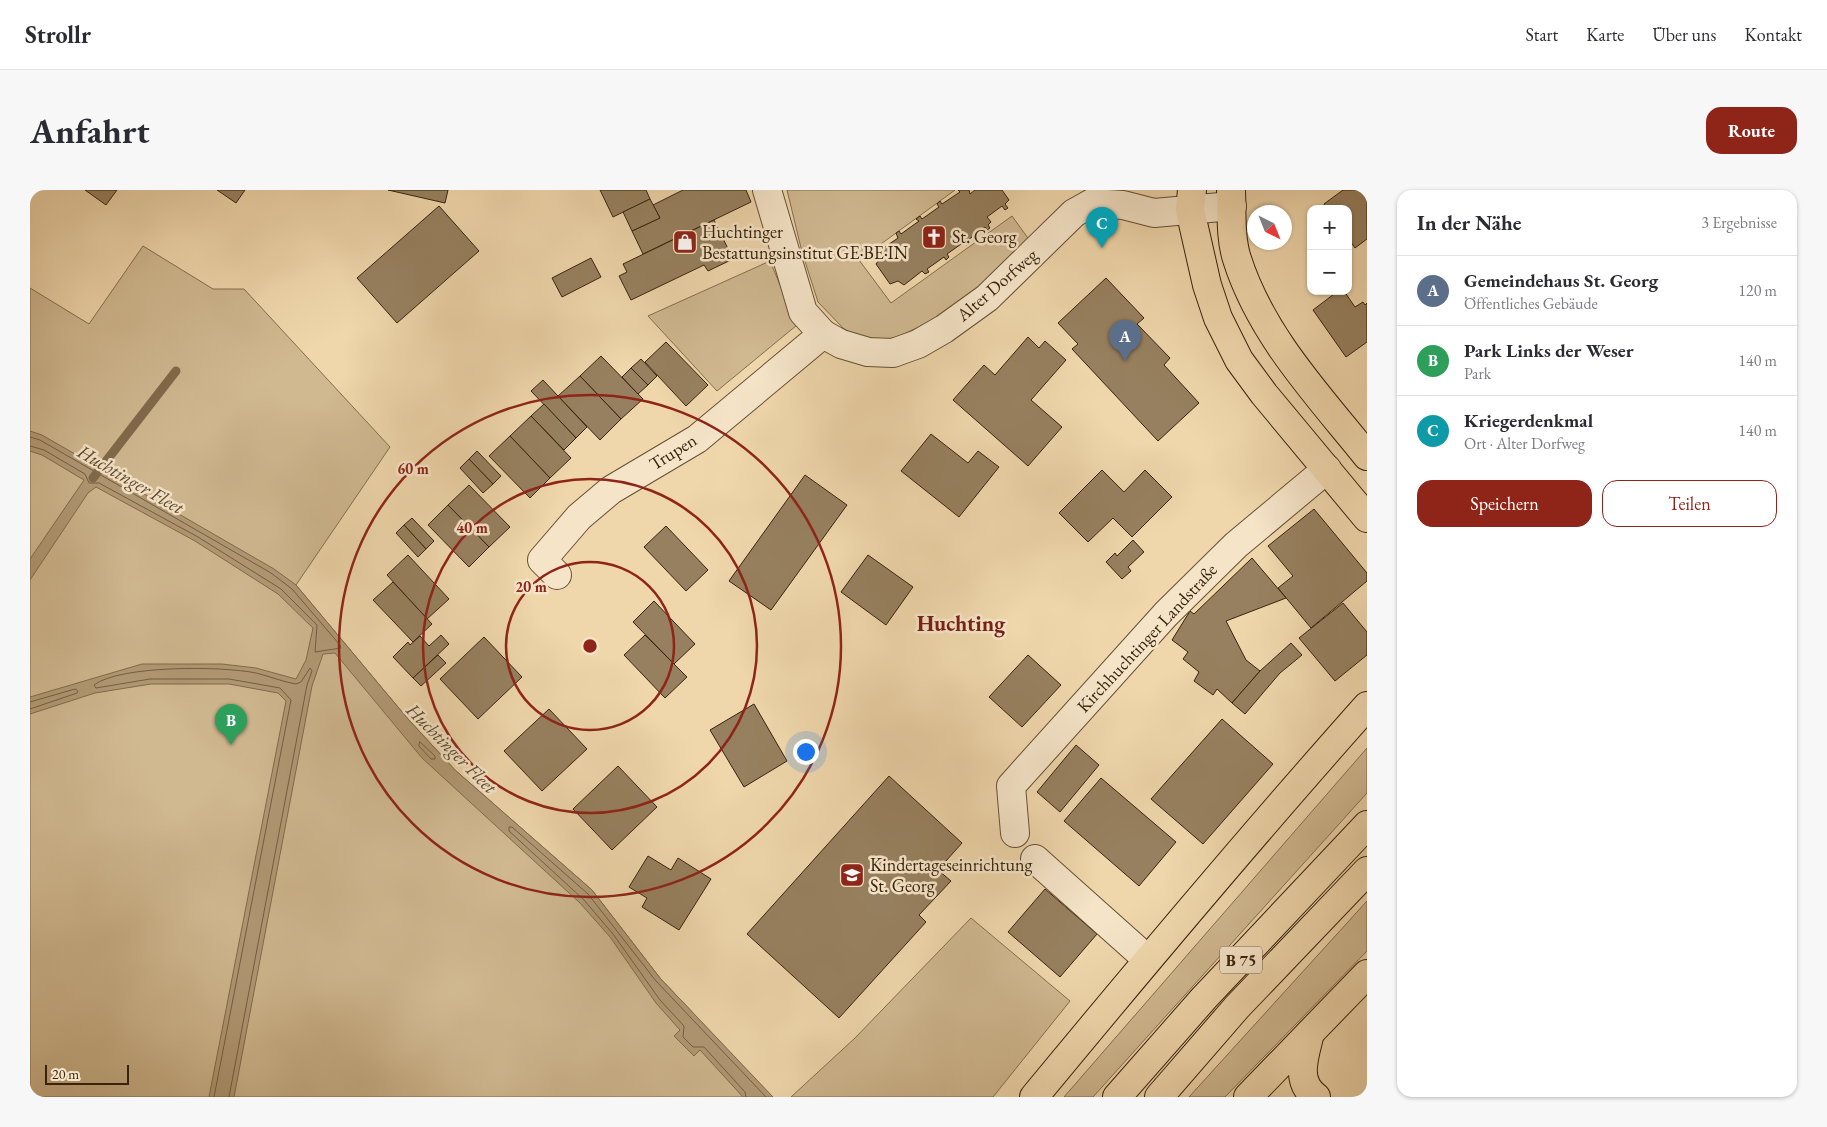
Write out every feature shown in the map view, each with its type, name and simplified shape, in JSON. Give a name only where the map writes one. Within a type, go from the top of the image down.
[{"type":"main road","points":[[1231,198],[1236,257],[1261,312],[1288,357],[1367,456]]},
{"type":"main road","points":[[1191,200],[1207,285],[1218,318],[1239,360],[1264,394],[1367,518]]},
{"type":"main road","points":[[1034,1097],[1290,792],[1367,706]]},
{"type":"main road","name":"B 75","points":[[1117,1097],[1204,998],[1367,825]]},
{"type":"main road","name":"B 75","points":[[1159,1097],[1238,1007],[1367,871]]},
{"type":"main road","points":[[1248,1097],[1367,974]]},
{"type":"main road","points":[[1310,1034],[1301,1073],[1312,1094],[1316,1097]]},
{"type":"street","name":"Alter Dorfweg","points":[[767,190],[803,312],[823,334],[855,349],[893,353],[918,344],[944,329],[987,298],[1074,213],[1092,204],[1122,205],[1154,213],[1191,200],[1231,198]]},
{"type":"street","name":"Trupen","points":[[557,575],[542,560],[579,517],[611,490],[697,439],[823,334]]},
{"type":"street","name":"Kirchhuchtinger Landstraße","points":[[1016,833],[1011,786],[1166,614],[1236,545],[1327,469]]},
{"type":"street","points":[[1035,859],[1148,959]]},
{"type":"shaded area","points":[[787,190],[955,190],[859,260],[891,303],[1012,216],[1030,241],[979,289],[934,320],[895,338],[863,340],[843,328],[818,302],[802,252]]},
{"type":"shaded area","points":[[143,246],[213,289],[244,289],[390,447],[296,585],[408,719],[455,770],[592,890],[660,978],[772,1097],[30,1097],[30,288],[89,324]]},
{"type":"shaded area","points":[[770,261],[797,325],[717,391],[648,316]]},
{"type":"shaded area","points":[[1367,748],[1367,793],[1093,1097],[1064,1097]]},
{"type":"shaded area","points":[[1367,901],[1367,951],[1225,1097],[1189,1097]]},
{"type":"shaded area","points":[[971,918],[1070,1001],[993,1097],[791,1097],[855,1038]]},
{"type":"water","points":[[30,431],[42,435],[274,569],[296,585],[408,719],[455,770],[592,890],[660,978],[773,1097],[743,1097],[700,1050],[694,1056],[674,1036],[680,1030],[656,1003],[610,937],[580,903],[422,758],[335,653],[323,654],[312,686],[234,1097],[209,1097],[286,701],[278,693],[229,684],[151,684],[95,693],[30,714],[30,697],[142,664],[222,664],[256,668],[296,679],[306,660],[313,628],[278,594],[195,541],[96,487],[88,493],[30,580],[30,559],[84,480],[42,455],[30,451]]},
{"type":"building","points":[[85,190],[117,190],[106,205]]},
{"type":"building","points":[[217,190],[245,190],[236,203]]},
{"type":"building","points":[[388,190],[448,190],[445,203]]},
{"type":"building","points":[[600,190],[646,190],[650,199],[613,217]]},
{"type":"building","points":[[683,190],[746,190],[751,202],[643,254],[632,231],[660,218],[653,205]]},
{"type":"building","name":"St. Georg","points":[[958,190],[969,190],[970,194],[975,190],[1002,190],[1009,200],[1005,204],[1008,208],[1005,210],[1002,206],[987,217],[991,222],[988,225],[990,228],[987,230],[985,227],[968,240],[970,243],[966,245],[964,242],[947,254],[949,257],[946,260],[944,257],[927,269],[929,272],[925,274],[922,271],[904,285],[898,281],[890,284],[876,264],[881,257],[879,251],[898,238],[896,233],[899,231],[901,234],[919,221],[916,219],[920,216],[922,219],[939,207],[937,204],[940,201],[942,204],[960,192]]},
{"type":"building","points":[[1343,190],[1367,190],[1367,239],[1355,248],[1352,244],[1352,205],[1324,204]]},
{"type":"building","points":[[650,199],[660,218],[632,231],[623,212]]},
{"type":"building","points":[[439,206],[479,251],[397,323],[357,278]]},
{"type":"building","points":[[714,220],[733,259],[708,271],[704,265],[631,300],[619,276],[627,272],[623,264]]},
{"type":"building","points":[[591,258],[601,277],[562,297],[552,278]]},
{"type":"building","points":[[1106,278],[1144,318],[1137,324],[1170,358],[1164,365],[1199,403],[1158,441],[1072,349],[1078,344],[1058,323]]},
{"type":"building","points":[[1333,295],[1347,295],[1355,307],[1363,302],[1365,305],[1367,303],[1367,342],[1346,357],[1313,310]]},
{"type":"building","points":[[1028,337],[1039,348],[1045,341],[1066,360],[1031,400],[1062,427],[1028,466],[953,400],[984,365],[995,375]]},
{"type":"building","points":[[666,342],[708,385],[686,406],[645,362]]},
{"type":"building","points":[[601,356],[643,399],[621,419],[580,376]]},
{"type":"building","points":[[641,359],[657,376],[648,385],[631,368]]},
{"type":"building","points":[[631,368],[648,385],[638,394],[622,377]]},
{"type":"building","points":[[580,376],[621,419],[600,440],[558,396]]},
{"type":"building","points":[[543,380],[587,427],[576,438],[531,391]]},
{"type":"building","points":[[544,404],[576,438],[564,450],[531,416]]},
{"type":"building","points":[[531,416],[571,458],[550,478],[510,436]]},
{"type":"building","points":[[931,434],[968,463],[978,451],[999,467],[959,517],[901,471]]},
{"type":"building","points":[[510,436],[550,478],[530,498],[489,456]]},
{"type":"building","points":[[477,451],[501,476],[493,484],[469,459]]},
{"type":"building","points":[[469,459],[493,484],[483,493],[460,468]]},
{"type":"building","points":[[1102,470],[1124,492],[1145,470],[1172,497],[1132,537],[1113,518],[1088,542],[1059,513]]},
{"type":"building","points":[[805,475],[847,505],[771,610],[729,581]]},
{"type":"building","points":[[469,485],[510,527],[489,547],[448,505]]},
{"type":"building","points":[[448,505],[489,547],[469,567],[428,525]]},
{"type":"building","points":[[1314,509],[1367,573],[1367,581],[1311,628],[1278,588],[1293,576],[1268,546]]},
{"type":"building","points":[[412,518],[434,541],[426,549],[404,525]]},
{"type":"building","points":[[404,525],[426,549],[418,557],[396,533]]},
{"type":"building","points":[[666,526],[708,570],[686,591],[644,547]]},
{"type":"building","points":[[1133,540],[1144,552],[1128,567],[1131,571],[1122,579],[1106,562],[1115,553],[1117,556]]},
{"type":"building","points":[[408,555],[449,599],[427,619],[387,575]]},
{"type":"building","points":[[868,555],[913,587],[886,625],[841,592]]},
{"type":"building","points":[[1252,558],[1286,598],[1226,621],[1246,660],[1260,671],[1232,703],[1217,689],[1213,695],[1194,681],[1199,672],[1183,659],[1188,652],[1172,640],[1190,611],[1194,614]]},
{"type":"building","points":[[393,582],[432,624],[413,642],[373,600]]},
{"type":"building","points":[[654,601],[695,644],[674,664],[633,622]]},
{"type":"building","points":[[1343,603],[1367,632],[1367,655],[1335,681],[1299,638]]},
{"type":"building","points":[[441,635],[449,644],[413,678],[393,657],[408,642],[410,645],[420,636],[429,646]]},
{"type":"building","points":[[645,635],[687,677],[665,698],[624,655]]},
{"type":"building","points":[[484,637],[522,677],[478,719],[440,679]]},
{"type":"building","points":[[1291,643],[1302,655],[1280,673],[1245,714],[1232,703],[1260,671]]},
{"type":"building","points":[[438,655],[446,663],[421,686],[413,678]]},
{"type":"building","points":[[1028,655],[1061,685],[1022,727],[989,697]]},
{"type":"building","points":[[754,704],[787,761],[744,787],[710,730]]},
{"type":"building","points":[[549,709],[587,749],[542,791],[504,751]]},
{"type":"building","points":[[1222,719],[1273,764],[1203,844],[1151,799]]},
{"type":"building","points":[[1076,745],[1099,765],[1060,812],[1037,792]]},
{"type":"building","points":[[618,766],[657,807],[612,850],[573,809]]},
{"type":"building","points":[[889,776],[962,843],[938,870],[951,881],[919,915],[926,922],[839,1018],[747,934]]},
{"type":"building","points":[[1101,778],[1176,842],[1139,886],[1064,821]]},
{"type":"building","points":[[648,856],[671,870],[678,858],[711,879],[679,930],[642,907],[647,898],[629,887]]},
{"type":"building","points":[[1045,889],[1097,934],[1060,977],[1008,932]]},
{"type":"waterway","name":"Huchtinger Fleet","points":[[93,478],[176,371]]},
{"type":"place","name":"St. Georg","points":[[934,237]]},
{"type":"place","name":"Huchtinger Bestattungsinstitut GE·BE·IN","points":[[685,242]]},
{"type":"place","name":"Kriegerdenkmal","points":[[1102,248]]},
{"type":"place","name":"Gemeindehaus St. Georg","points":[[1125,361]]},
{"type":"place","name":"Park Links der Weser","points":[[231,745]]},
{"type":"place","name":"Kindertageseinrichtung St. Georg","points":[[852,875]]},
{"type":"district","name":"Huchting","points":[[961,623]]}]
